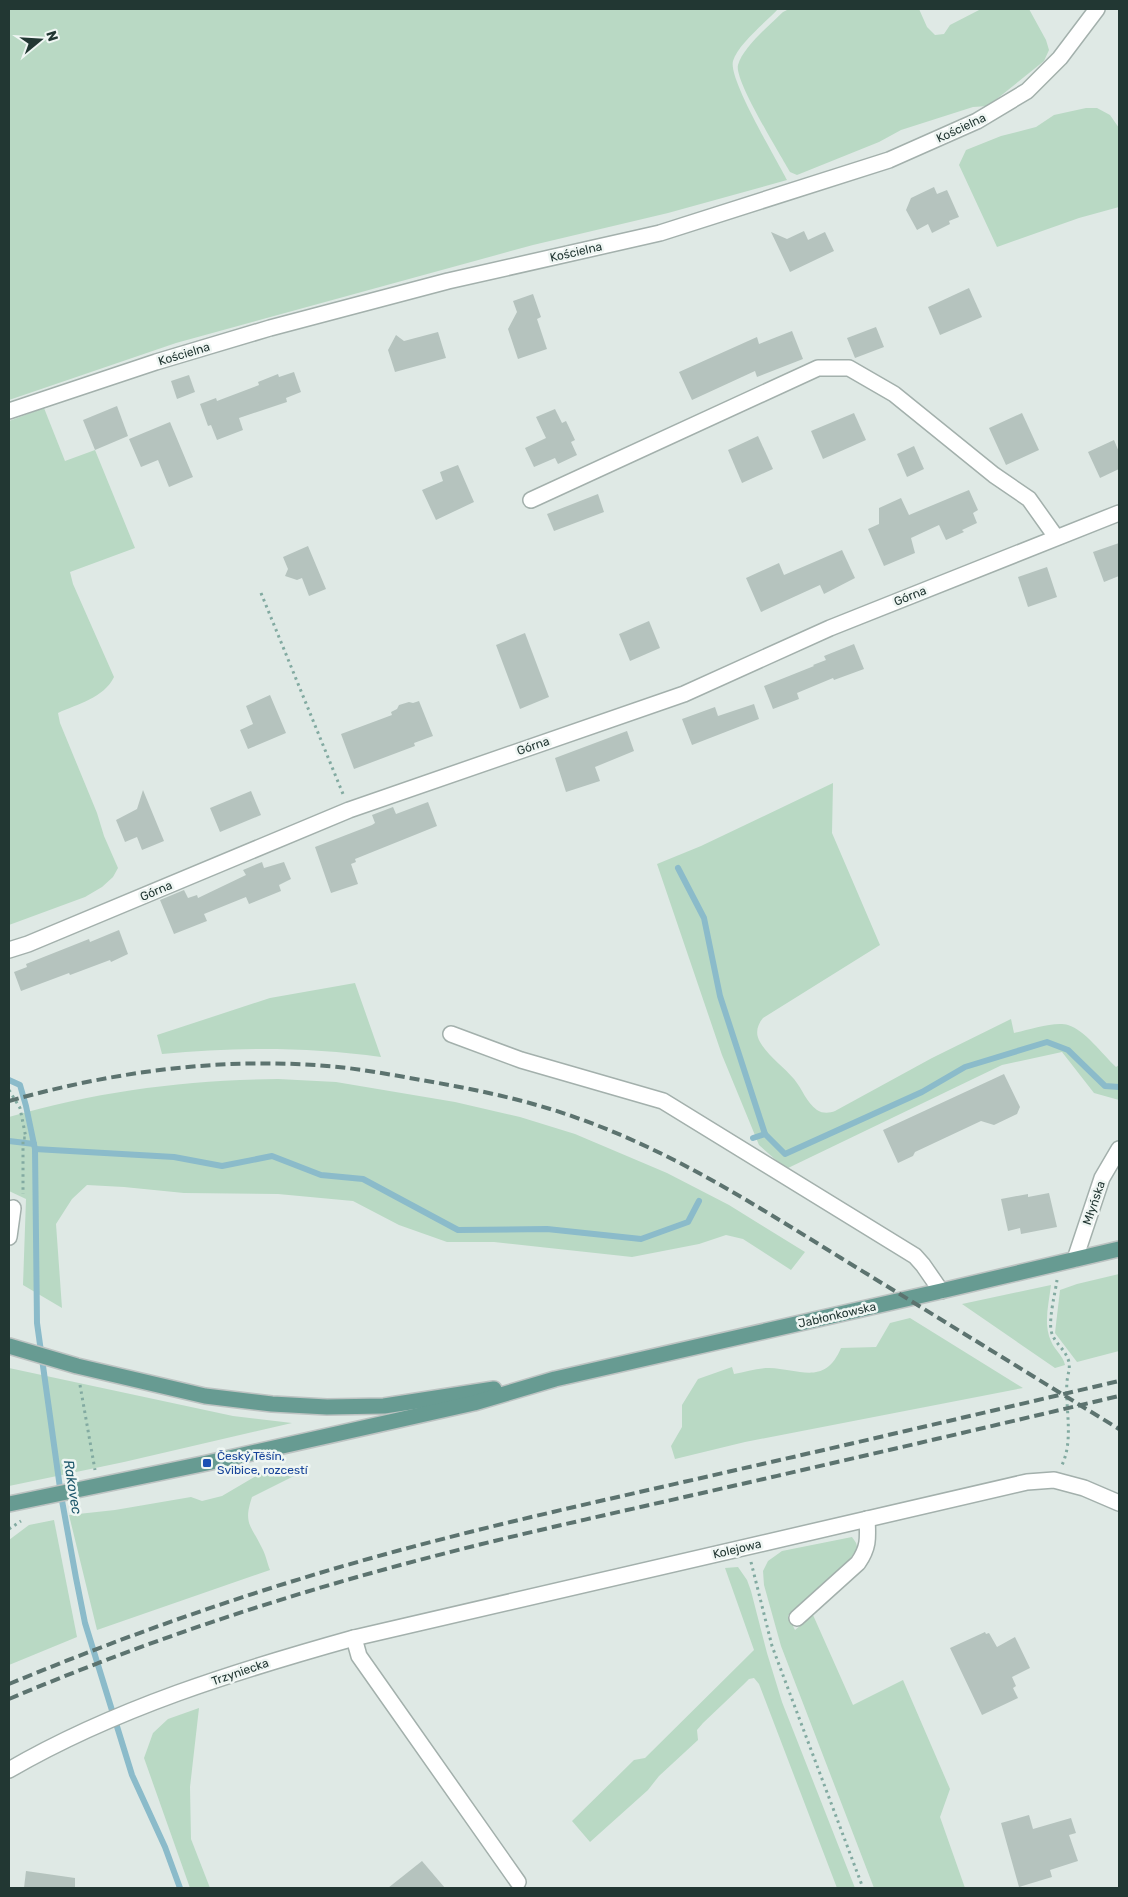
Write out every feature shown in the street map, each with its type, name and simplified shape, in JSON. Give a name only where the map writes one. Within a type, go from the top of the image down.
[{"type":"main road","name":"Jabłonkowska","points":[[554,1379],[1119,1249]]},
{"type":"main road","points":[[15,1347],[70,1364],[205,1396],[272,1404],[327,1407],[384,1406],[554,1379]]},
{"type":"main road","points":[[9,1504],[207,1463],[464,1405],[554,1379]]},
{"type":"street","name":"Kościelna","points":[[9,411],[156,362],[270,328],[448,281],[660,233],[889,160],[977,121],[1028,91],[1060,58],[1097,9]]},
{"type":"street","points":[[531,500],[818,368],[849,368],[894,394],[994,475],[1029,499],[1056,537]]},
{"type":"street","name":"Górna","points":[[9,950],[38,941],[349,810],[684,694],[830,628],[1119,513]]},
{"type":"street","points":[[451,1034],[521,1060],[663,1101],[915,1256],[941,1291]]},
{"type":"street","name":"Młyńska","points":[[1067,1261],[1102,1178],[1119,1149]]},
{"type":"street","points":[[9,1237],[13,1208]]},
{"type":"street","name":"Kolejowa","points":[[354,1638],[1027,1482],[1054,1480],[1084,1488],[1119,1503]]},
{"type":"street","points":[[797,1618],[858,1563],[865,1552],[868,1538],[867,1519]]},
{"type":"street","points":[[354,1638],[359,1656],[518,1882]]},
{"type":"street","name":"Trzyniecka","points":[[9,1770],[97,1724],[127,1712],[260,1664],[354,1638]]},
{"type":"path","points":[[261,593],[349,810]]},
{"type":"path","points":[[9,1090],[20,1108],[26,1138],[22,1138],[23,1195],[21,1204],[13,1208]]},
{"type":"path","points":[[1054,1480],[1065,1457],[1069,1422],[1067,1381],[1070,1369],[1069,1361],[1053,1336],[1051,1328],[1067,1261]]},
{"type":"path","points":[[70,1364],[93,1486]]},
{"type":"path","points":[[746,1547],[772,1646],[863,1888]]},
{"type":"green space","points":[[9,9],[778,9],[740,48],[733,61],[733,70],[745,101],[787,180],[668,213],[533,245],[176,343],[9,400]]},
{"type":"green space","points":[[789,9],[919,9],[927,27],[935,35],[944,34],[950,25],[981,9],[1029,9],[1046,40],[1049,50],[1044,61],[988,106],[973,107],[901,130],[879,142],[797,175],[790,172],[750,101],[743,86],[738,65],[751,44],[783,12]]},
{"type":"green space","points":[[1086,108],[1097,108],[1110,115],[1119,128],[1119,207],[1079,218],[997,247],[959,165],[966,150],[1001,136],[1036,127],[1054,115]]},
{"type":"green space","points":[[44,408],[65,461],[95,450],[135,548],[70,572],[73,584],[114,677],[110,684],[97,695],[58,713],[60,723],[118,868],[113,877],[102,887],[85,897],[9,925],[9,421]]},
{"type":"green space","points":[[833,783],[832,833],[880,945],[763,1018],[759,1024],[757,1030],[758,1039],[767,1052],[794,1079],[810,1103],[822,1112],[829,1113],[835,1111],[932,1058],[1011,1019],[1014,1033],[1056,1024],[1068,1025],[1081,1032],[1116,1067],[1119,1065],[1119,1100],[1094,1093],[1062,1052],[1002,1065],[786,1169],[759,1145],[722,1055],[657,864],[701,846]]},
{"type":"green space","points":[[355,983],[381,1057],[326,1051],[272,1049],[162,1054],[157,1035],[270,998]]},
{"type":"green space","points":[[278,1079],[336,1082],[455,1102],[520,1117],[575,1134],[667,1173],[729,1205],[805,1252],[791,1270],[743,1239],[726,1235],[699,1244],[632,1257],[494,1242],[447,1242],[399,1225],[353,1201],[278,1194],[184,1193],[87,1185],[72,1199],[56,1224],[62,1308],[23,1285],[26,1199],[9,1191],[9,1117],[76,1100],[142,1089],[209,1082]]},
{"type":"green space","points":[[1119,1274],[1119,1351],[1077,1362],[1055,1333],[1060,1290]]},
{"type":"green space","points":[[1051,1285],[1047,1328],[1051,1341],[1063,1358],[1065,1365],[1055,1368],[962,1304]]},
{"type":"green space","points":[[910,1318],[1023,1388],[745,1442],[675,1459],[671,1446],[682,1427],[682,1405],[698,1379],[732,1367],[734,1374],[769,1368],[811,1373],[819,1371],[835,1360],[841,1348],[876,1347],[890,1323]]},
{"type":"green space","points":[[9,1368],[233,1416],[292,1423],[124,1462],[9,1486]]},
{"type":"green space","points":[[292,1466],[296,1475],[252,1497],[249,1506],[248,1519],[270,1570],[97,1630],[69,1515],[115,1510],[191,1497],[202,1501],[222,1496],[261,1473]]},
{"type":"green space","points":[[54,1520],[77,1637],[9,1665],[9,1540],[29,1525]]},
{"type":"green space","points":[[852,1537],[857,1547],[847,1562],[788,1616],[795,1630],[813,1615],[853,1705],[903,1680],[950,1789],[940,1817],[965,1888],[874,1888],[781,1646],[764,1585],[763,1571],[768,1561],[782,1551]]},
{"type":"green space","points":[[738,1567],[747,1580],[751,1591],[782,1702],[855,1888],[837,1888],[759,1684],[754,1678],[749,1679],[703,1723],[697,1730],[698,1740],[659,1776],[648,1790],[590,1842],[572,1821],[634,1760],[645,1758],[754,1650],[725,1568]]},
{"type":"green space","points":[[199,1708],[190,1787],[191,1839],[210,1888],[190,1888],[144,1758],[153,1733],[168,1719]]},
{"type":"building","points":[[934,187],[937,194],[947,190],[959,217],[949,221],[950,224],[932,233],[928,224],[917,230],[906,210],[911,198]]},
{"type":"building","points":[[804,231],[808,240],[825,232],[834,251],[790,272],[771,232],[787,239]]},
{"type":"building","points":[[969,288],[982,317],[940,335],[928,307]]},
{"type":"building","points":[[533,294],[541,317],[537,319],[547,349],[518,359],[508,329],[517,312],[513,301]]},
{"type":"building","points":[[876,327],[884,347],[855,358],[847,338]]},
{"type":"building","points":[[792,331],[803,359],[757,377],[755,371],[692,400],[679,372],[757,337],[759,344]]},
{"type":"building","points":[[438,332],[446,358],[395,372],[388,350],[396,335],[404,341]]},
{"type":"building","points":[[294,372],[301,392],[286,398],[287,402],[239,418],[243,430],[217,440],[211,425],[208,426],[200,404],[216,398],[217,401],[259,385],[258,382],[278,374],[279,377]]},
{"type":"building","points":[[189,375],[195,392],[177,399],[171,381]]},
{"type":"building","points":[[117,406],[128,436],[95,450],[83,420]]},
{"type":"building","points":[[555,409],[562,423],[566,421],[575,440],[571,442],[577,455],[558,464],[555,458],[534,467],[525,448],[546,438],[536,417]]},
{"type":"building","points":[[854,413],[866,440],[823,459],[811,431]]},
{"type":"building","points":[[1022,413],[1039,450],[1006,465],[989,428]]},
{"type":"building","points":[[170,422],[193,477],[169,487],[158,460],[141,467],[129,439]]},
{"type":"building","points":[[758,436],[773,469],[742,483],[728,450]]},
{"type":"building","points":[[1114,440],[1119,452],[1119,469],[1100,478],[1088,452]]},
{"type":"building","points":[[914,446],[924,469],[907,477],[897,454]]},
{"type":"building","points":[[458,465],[474,502],[436,520],[422,490],[443,481],[440,472]]},
{"type":"building","points":[[969,490],[978,510],[973,513],[977,523],[962,530],[964,532],[946,540],[939,525],[911,538],[915,553],[884,566],[868,529],[879,524],[879,508],[901,498],[909,515]]},
{"type":"building","points":[[598,494],[604,512],[554,531],[547,514]]},
{"type":"building","points":[[1119,543],[1119,576],[1104,582],[1093,552]]},
{"type":"building","points":[[308,546],[326,589],[309,596],[302,578],[297,580],[285,576],[288,569],[283,557]]},
{"type":"building","points":[[842,550],[855,578],[824,594],[820,585],[761,612],[746,578],[779,563],[784,575]]},
{"type":"building","points":[[1047,567],[1057,597],[1028,607],[1018,577]]},
{"type":"building","points":[[649,621],[660,648],[630,661],[619,634]]},
{"type":"building","points":[[525,633],[549,697],[520,709],[496,645]]},
{"type":"building","points":[[854,644],[864,669],[834,680],[833,678],[797,693],[799,699],[773,709],[764,686],[814,666],[826,660],[824,656]]},
{"type":"building","points":[[270,695],[286,733],[248,749],[240,730],[253,724],[246,706]]},
{"type":"building","points":[[419,701],[433,736],[414,743],[415,746],[354,769],[341,734],[392,715],[391,712],[397,709],[399,705]]},
{"type":"building","points":[[754,704],[759,719],[692,745],[682,719],[715,707],[718,716]]},
{"type":"building","points":[[627,731],[634,751],[595,767],[600,781],[566,792],[555,758]]},
{"type":"building","points":[[143,790],[164,841],[142,850],[137,837],[125,842],[116,820],[137,809]]},
{"type":"building","points":[[251,791],[261,815],[220,832],[210,808]]},
{"type":"building","points":[[428,802],[437,826],[355,859],[356,862],[351,864],[358,884],[331,893],[315,847],[372,825],[375,823],[372,815],[393,807],[396,814]]},
{"type":"building","points":[[262,862],[264,868],[284,862],[291,879],[279,885],[281,891],[249,904],[246,897],[204,914],[207,921],[174,934],[160,900],[184,890],[188,898],[197,895],[198,898],[246,875],[243,870]]},
{"type":"building","points":[[119,930],[128,954],[111,962],[110,960],[70,975],[69,973],[21,991],[14,972],[27,967],[26,964],[89,939],[90,942]]},
{"type":"building","points":[[1004,1074],[1020,1107],[1017,1114],[994,1125],[981,1121],[915,1152],[913,1156],[898,1163],[883,1130]]},
{"type":"building","points":[[1049,1193],[1057,1227],[1021,1234],[1020,1228],[1008,1231],[1001,1199],[1028,1194],[1028,1197]]},
{"type":"building","points":[[985,1632],[986,1634],[989,1633],[997,1647],[1015,1637],[1030,1668],[1012,1677],[1016,1686],[1013,1688],[1018,1698],[982,1715],[950,1648]]},
{"type":"building","points":[[1029,1815],[1033,1829],[1071,1818],[1076,1833],[1069,1835],[1078,1861],[1050,1870],[1052,1877],[1019,1887],[1001,1823]]},
{"type":"building","points":[[422,1861],[445,1888],[388,1888]]},
{"type":"building","points":[[26,1871],[75,1878],[75,1888],[24,1888]]},
{"type":"waterway","points":[[678,868],[704,918],[720,996],[765,1134]]},
{"type":"waterway","points":[[753,1138],[765,1134],[785,1154],[922,1092],[965,1067],[1047,1042],[1068,1050],[1105,1086],[1119,1087]]},
{"type":"waterway","name":"Rakovec","points":[[9,1080],[20,1085],[35,1149],[37,1323],[61,1495],[85,1623],[132,1775],[165,1847],[180,1888]]},
{"type":"waterway","points":[[9,1141],[34,1144]]},
{"type":"waterway","points":[[35,1149],[174,1157],[222,1166],[272,1156],[321,1175],[363,1179],[458,1230],[547,1229],[641,1239],[688,1222],[699,1201]]},
{"type":"railway","points":[[9,1101],[49,1090],[130,1074],[213,1065],[255,1063],[296,1064],[372,1071],[466,1088],[543,1107],[614,1132],[714,1181],[1119,1429]]},
{"type":"railway","points":[[9,1684],[102,1647],[196,1613],[290,1582],[386,1554],[561,1510],[1119,1381]]},
{"type":"railway","points":[[9,1699],[149,1644],[290,1597],[386,1569],[470,1547],[1119,1396]]},
{"type":"place","name":"Český Těšín, Svibice, rozcestí","points":[[207,1463]]}]
